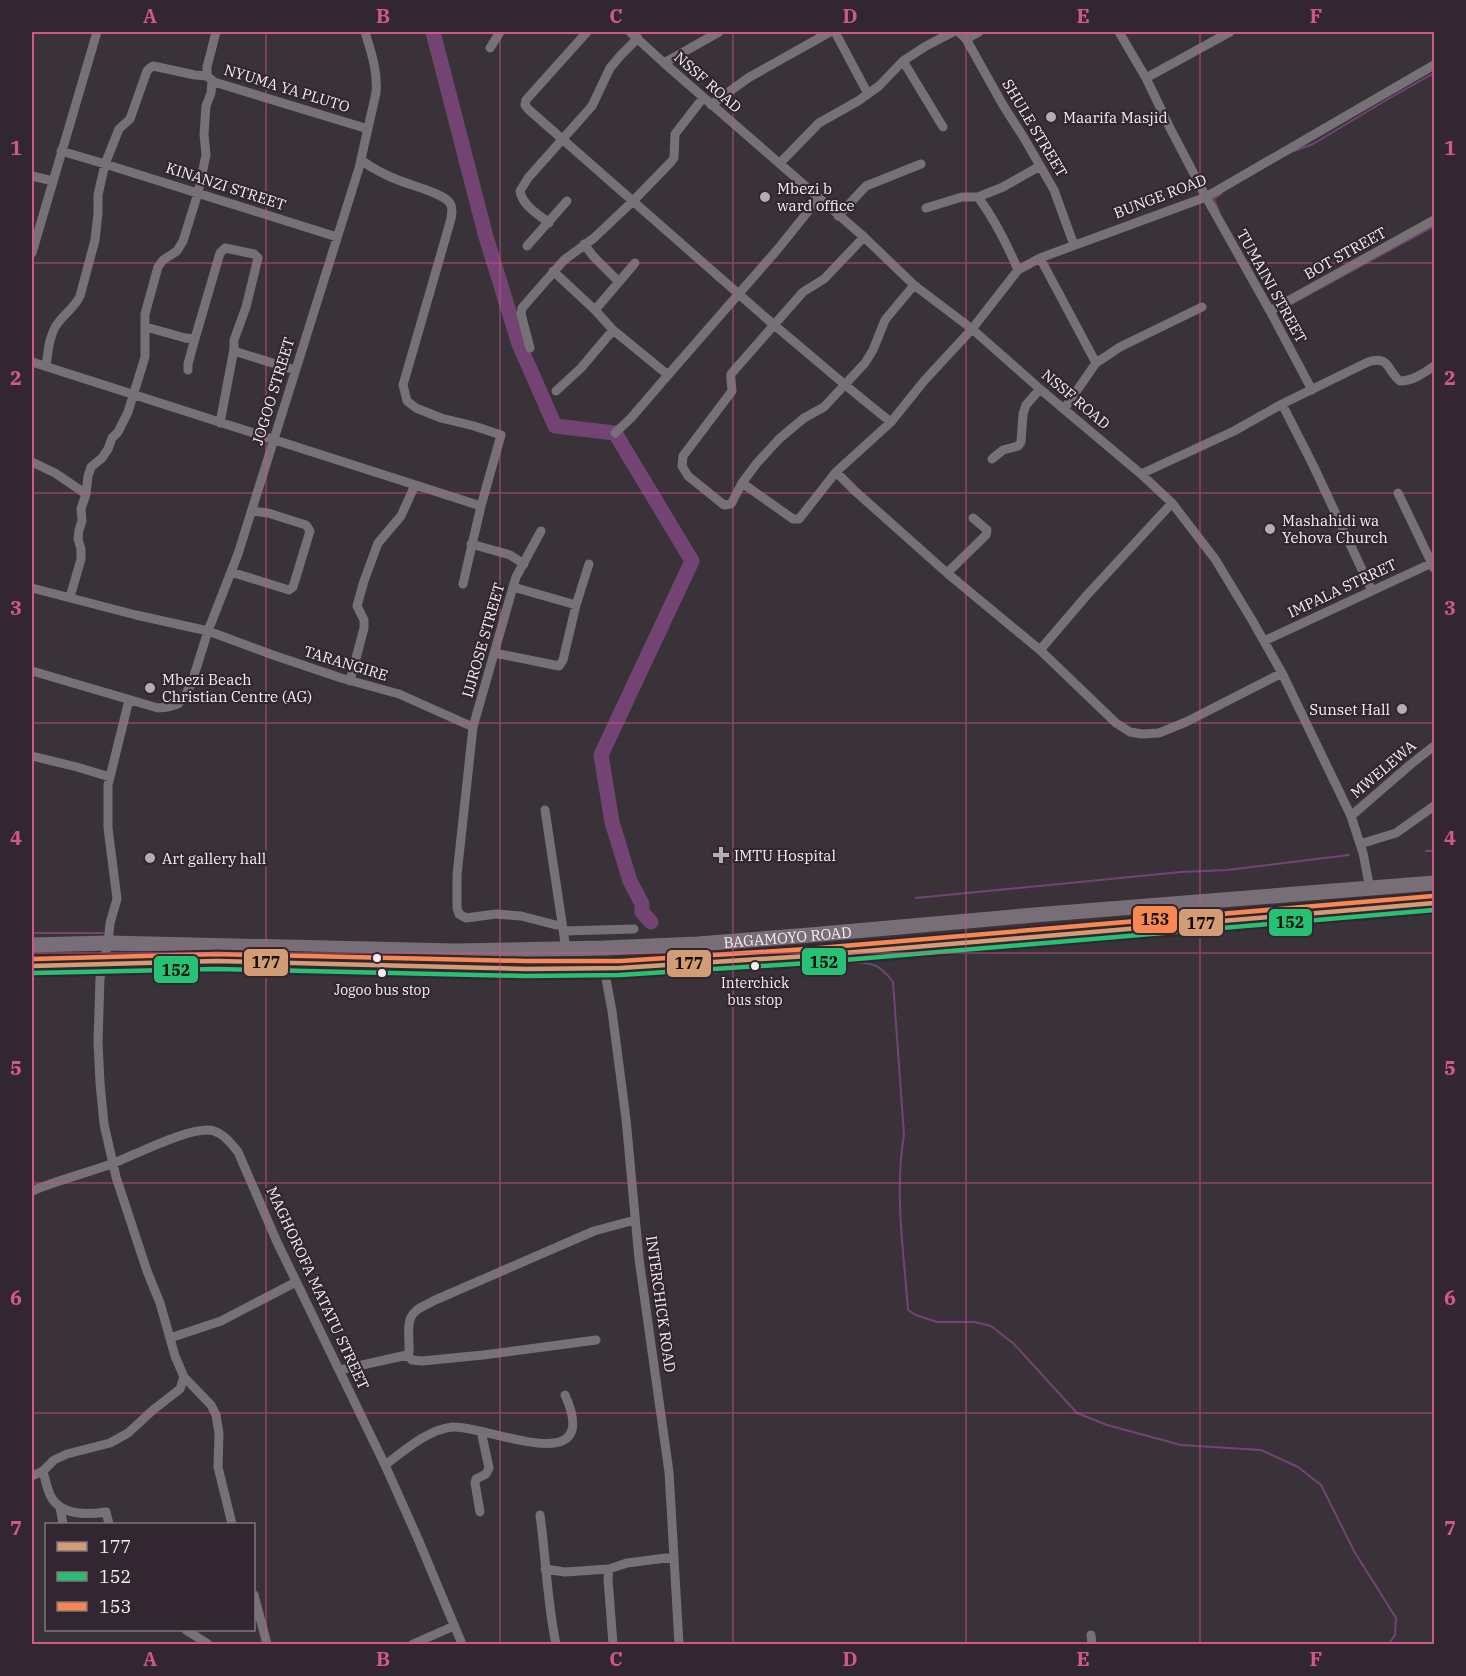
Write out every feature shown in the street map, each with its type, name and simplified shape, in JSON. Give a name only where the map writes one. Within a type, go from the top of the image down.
[{"type":"highway","name":"BAGAMOYO ROAD","points":[[32,945],[108,943],[455,951],[646,946],[923,926],[1434,883]]},
{"type":"highway","name":"BAGAMOYO ROAD","points":[[32,966],[217,961],[526,969],[604,968],[820,955],[1434,903]]},
{"type":"street","points":[[32,253],[97,32]]},
{"type":"street","name":"NYUMA YA PLUTO","points":[[216,32],[207,67],[209,78],[368,129]]},
{"type":"street","name":"JOGOO STREET","points":[[32,671],[158,708],[178,704],[185,696],[192,682],[252,511],[361,160],[377,81],[365,32]]},
{"type":"street","points":[[490,48],[500,32]]},
{"type":"street","points":[[587,32],[526,100],[525,105],[528,109],[738,294],[845,386],[891,422]]},
{"type":"street","points":[[664,63],[719,32]]},
{"type":"street","points":[[711,105],[748,78],[830,32]]},
{"type":"street","points":[[835,32],[868,94]]},
{"type":"street","points":[[780,163],[819,123],[879,86],[903,61],[953,32]]},
{"type":"street","name":"SHULE STREET","points":[[959,32],[966,39],[1054,190],[1074,245]]},
{"type":"street","points":[[966,39],[979,32]]},
{"type":"street","name":"TUMAINI STREET","points":[[1119,32],[1146,78],[1206,197],[1312,390]]},
{"type":"street","points":[[1146,78],[1230,32]]},
{"type":"street","points":[[549,223],[520,197],[520,191],[592,106],[610,68],[634,35]]},
{"type":"street","name":"NSSF ROAD","points":[[634,35],[703,98],[864,237],[914,285],[972,329],[1172,503],[1215,559],[1282,673],[1351,816],[1370,889]]},
{"type":"street","points":[[903,61],[943,127]]},
{"type":"street","name":"BUNGE ROAD","points":[[741,483],[796,520],[802,516],[836,472],[891,422],[924,381],[972,329],[1018,270],[1040,258],[1206,197],[1434,65]]},
{"type":"street","points":[[46,366],[54,330],[77,303],[80,296],[95,240],[98,195],[105,164],[119,129],[130,119],[150,68],[153,66],[174,69],[209,78],[211,93],[206,106],[204,134],[206,155],[198,193],[183,241],[177,251],[163,260],[158,267],[145,314],[145,357],[134,395],[118,432],[112,438],[102,458],[91,467],[88,476],[78,539],[81,559],[70,597]]},
{"type":"street","points":[[531,348],[520,314],[522,308],[564,260],[594,238],[674,158],[675,134],[703,98]]},
{"type":"street","name":"KINANZI STREET","points":[[61,151],[337,237]]},
{"type":"street","points":[[361,160],[396,180],[442,196],[450,204],[449,226],[403,386],[407,401],[416,408],[441,418],[501,435],[471,544],[463,584]]},
{"type":"street","points":[[838,216],[866,186],[921,164]]},
{"type":"street","points":[[926,208],[962,197],[978,196],[1002,187],[1040,166]]},
{"type":"street","points":[[32,176],[53,181]]},
{"type":"street","points":[[978,196],[1005,240],[1018,270]]},
{"type":"street","points":[[615,433],[631,418],[818,199]]},
{"type":"street","points":[[527,246],[567,201]]},
{"type":"street","name":"BOT STREET","points":[[1270,311],[1434,220]]},
{"type":"street","points":[[864,237],[824,279],[803,292],[731,374],[732,391],[683,456],[682,466],[688,476],[724,505],[731,504],[741,483],[779,439],[804,418],[824,407],[865,363],[885,320],[914,285]]},
{"type":"street","points":[[584,244],[619,282]]},
{"type":"street","points":[[189,370],[188,364],[221,250],[228,248],[254,254],[258,261],[246,307],[234,340],[220,423]]},
{"type":"street","points":[[1040,258],[1096,363]]},
{"type":"street","points":[[595,310],[635,263]]},
{"type":"street","points":[[553,271],[613,330],[668,375]]},
{"type":"street","points":[[1064,409],[1096,363],[1120,347],[1202,307]]},
{"type":"street","points":[[146,327],[195,339]]},
{"type":"street","points":[[556,391],[581,368],[613,330]]},
{"type":"street","points":[[234,349],[237,352],[295,370]]},
{"type":"street","points":[[1141,474],[1368,362],[1381,360],[1389,365],[1400,381],[1414,378],[1434,366]]},
{"type":"street","points":[[32,363],[481,506]]},
{"type":"street","points":[[992,459],[1003,450],[1018,446],[1021,442],[1026,405],[1040,389]]},
{"type":"street","points":[[1282,404],[1372,591]]},
{"type":"street","points":[[32,462],[55,473],[86,494]]},
{"type":"street","points":[[836,472],[947,573],[1040,650],[1116,723],[1130,732],[1159,733],[1186,722],[1282,673]]},
{"type":"street","points":[[350,681],[364,628],[364,620],[357,606],[364,582],[378,543],[401,516],[415,485]]},
{"type":"street","points":[[1398,493],[1433,565]]},
{"type":"street","points":[[1040,650],[1172,503]]},
{"type":"street","points":[[231,572],[289,590],[293,587],[309,528],[278,516],[252,511]]},
{"type":"street","points":[[947,573],[986,535],[987,530],[972,518]]},
{"type":"street","name":"IJJROSE STREET","points":[[474,727],[513,587],[541,531]]},
{"type":"street","points":[[471,544],[510,555],[524,564]]},
{"type":"street","points":[[495,653],[559,666],[563,660],[576,605],[589,564]]},
{"type":"street","name":"IMPALA STRRET","points":[[1264,641],[1433,565]]},
{"type":"street","points":[[513,587],[576,605]]},
{"type":"street","name":"TARANGIRE","points":[[32,588],[208,631],[350,681],[399,694],[474,727]]},
{"type":"street","points":[[129,700],[115,753],[107,800],[108,828],[117,899],[100,978],[98,1042],[104,1124],[113,1164],[184,1377],[212,1405],[216,1415],[219,1432],[218,1467],[232,1523]]},
{"type":"street","points":[[474,727],[457,875],[459,914],[466,918],[496,914],[521,916],[563,928],[634,929]]},
{"type":"street","name":"MWELEWA","points":[[1351,816],[1434,746]]},
{"type":"street","points":[[32,756],[110,777]]},
{"type":"street","points":[[1360,844],[1396,833],[1434,806]]},
{"type":"street","points":[[545,810],[566,949]]},
{"type":"street","name":"INTERCHICK ROAD","points":[[604,968],[626,1119],[635,1220],[669,1472],[679,1644]]},
{"type":"street","name":"MAGHOROFA MATATU STREET","points":[[32,1191],[113,1164],[193,1132],[213,1130],[221,1134],[238,1152],[277,1242],[385,1465],[462,1644]]},
{"type":"street","points":[[407,1355],[410,1320],[415,1311],[594,1231],[635,1220]]},
{"type":"street","points":[[170,1338],[221,1321],[296,1282]]},
{"type":"street","points":[[407,1355],[412,1360],[422,1361],[596,1340]]},
{"type":"street","points":[[340,1370],[407,1355]]},
{"type":"street","points":[[32,1476],[43,1471],[54,1460],[67,1454],[110,1443],[128,1433],[180,1389],[184,1377]]},
{"type":"street","points":[[385,1465],[435,1432],[453,1427],[540,1444],[565,1439],[570,1434],[574,1419],[565,1395]]},
{"type":"street","points":[[480,1512],[476,1479],[486,1474],[489,1468],[481,1431]]},
{"type":"street","points":[[43,1471],[50,1496],[60,1507],[90,1515],[106,1512],[109,1523]]},
{"type":"street","points":[[60,1507],[63,1523]]},
{"type":"street","points":[[540,1515],[556,1644]]},
{"type":"street","points":[[545,1569],[566,1572],[609,1569],[621,1564],[674,1557]]},
{"type":"street","points":[[609,1569],[613,1644]]},
{"type":"street","points":[[255,1599],[267,1644]]},
{"type":"street","points":[[413,1644],[454,1626]]},
{"type":"street","points":[[189,1631],[206,1644]]},
{"type":"waterway","points":[[433,32],[486,237],[519,344],[555,426],[615,433],[692,561],[601,755],[612,822],[630,881],[642,904],[642,912],[651,922]]},
{"type":"waterway","points":[[1294,151],[1313,144],[1434,73]]},
{"type":"waterway","points":[[1219,212],[1214,199],[1222,193]]},
{"type":"waterway","points":[[1284,308],[1434,226]]},
{"type":"waterway","points":[[1426,851],[1434,851]]},
{"type":"waterway","points":[[916,898],[1181,872],[1227,870],[1349,855]]},
{"type":"waterway","points":[[32,933],[103,933]]},
{"type":"waterway","points":[[659,976],[849,962],[874,965],[883,971],[893,982],[904,1135],[900,1201],[908,1310],[937,1322],[974,1322],[991,1326],[1014,1344],[1077,1413],[1107,1425],[1181,1445],[1261,1450],[1298,1467],[1321,1485],[1354,1551],[1396,1618],[1395,1635],[1389,1644]]},
{"type":"waterway","points":[[115,971],[454,975]]},
{"type":"transit line","name":"153","points":[[32,959],[217,954],[620,961],[807,949],[1433,896]]},
{"type":"transit line","name":"177","points":[[32,966],[217,961],[526,969],[620,968],[808,956],[1434,903]]},
{"type":"transit line","name":"152","points":[[32,973],[217,969],[526,976],[620,975],[809,963],[1434,910]]},
{"type":"place","name":"Maarifa Masjid","points":[[1051,117]]},
{"type":"place","name":"Mbezi b ward office","points":[[765,197]]},
{"type":"place","name":"Mashahidi wa Yehova Church","points":[[1270,529]]},
{"type":"place","name":"Mbezi Beach Christian Centre (AG)","points":[[150,688]]},
{"type":"place","name":"Sunset Hall","points":[[1402,709]]},
{"type":"place","name":"IMTU Hospital","points":[[721,855]]},
{"type":"place","name":"Art gallery hall","points":[[150,858]]},
{"type":"place","name":"Interchick bus stop","points":[[755,966]]},
{"type":"place","name":"Jogoo bus stop","points":[[382,973]]}]
